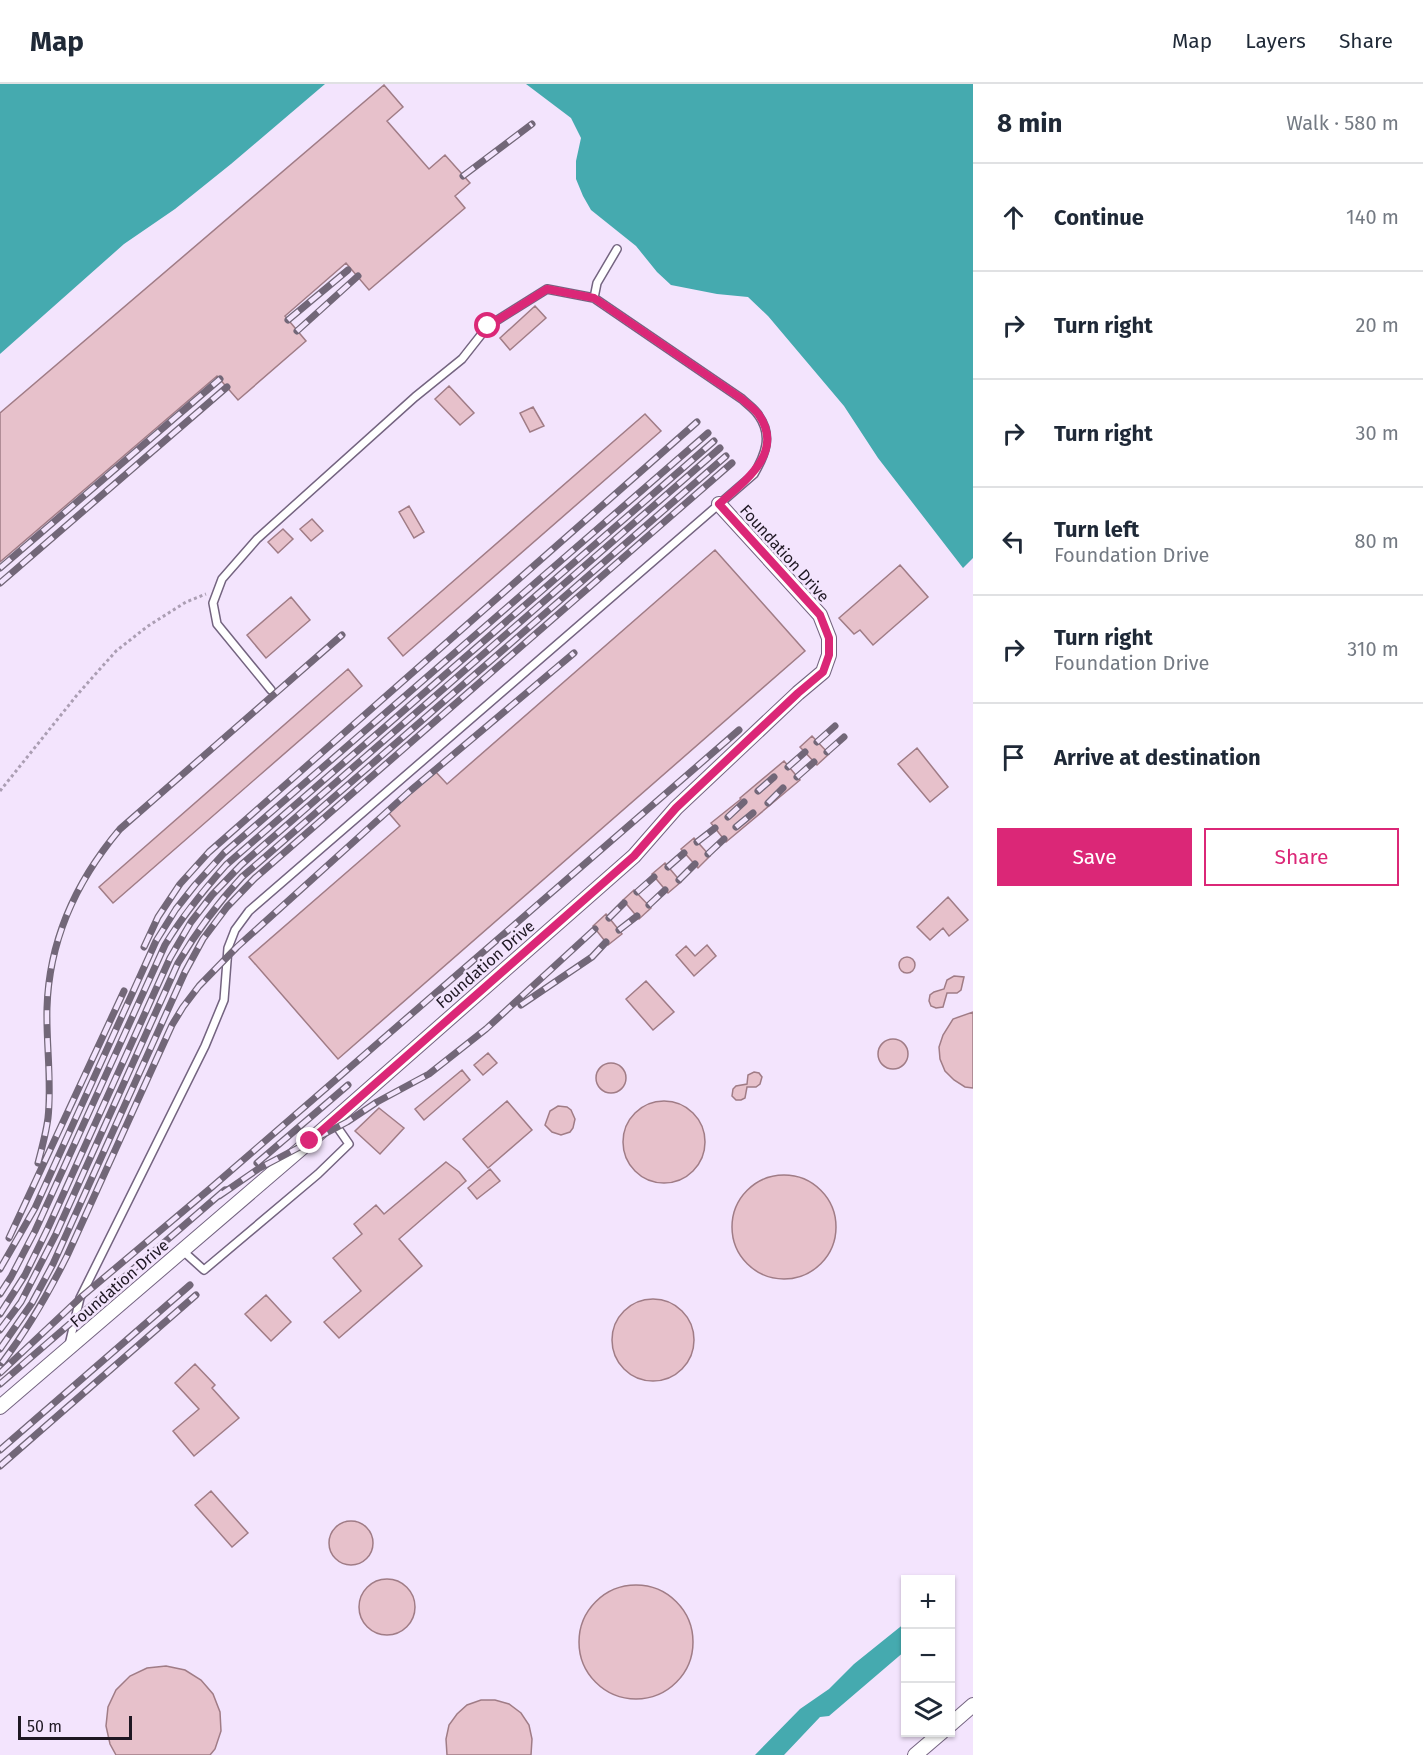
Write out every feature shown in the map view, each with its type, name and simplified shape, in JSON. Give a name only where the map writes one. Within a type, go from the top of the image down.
[{"type":"street","name":"Foundation Drive","points":[[0,1407],[333,1120],[634,856],[676,808],[823,672],[829,655],[829,638],[820,615],[719,504]]},
{"type":"street","points":[[955,1721],[973,1705]]},
{"type":"street","points":[[915,1755],[936,1737]]},
{"type":"lane","points":[[594,298],[597,283],[617,249]]},
{"type":"lane","points":[[68,1348],[80,1298],[209,1037],[224,1000],[228,948],[235,930],[249,910],[754,474],[764,458],[767,443],[765,428],[759,414],[742,399],[594,298],[547,289],[488,326],[462,359],[415,397],[257,539],[222,579],[213,603],[217,624],[271,690]]},
{"type":"lane","points":[[182,1250],[204,1270],[318,1174],[349,1144],[333,1120]]},
{"type":"path","points":[[0,791],[77,695],[116,651],[148,626],[186,602],[219,589]]},
{"type":"shaded area","points":[[0,84],[325,84],[175,209],[124,244],[0,354]]},
{"type":"shaded area","points":[[526,84],[973,84],[973,558],[963,568],[878,458],[844,406],[768,316],[748,297],[717,294],[671,285],[636,246],[591,210],[576,179],[576,161],[581,138],[571,118]]},
{"type":"shaded area","points":[[901,1626],[901,1654],[829,1716],[820,1717],[784,1755],[755,1755],[800,1709],[829,1689],[854,1664]]},
{"type":"building","points":[[384,85],[403,107],[387,121],[429,169],[445,155],[470,183],[455,196],[465,208],[369,290],[346,263],[285,316],[306,341],[238,400],[217,376],[0,562],[0,413]]},
{"type":"building","points":[[535,306],[546,318],[510,350],[500,338]]},
{"type":"building","points":[[449,386],[474,413],[460,425],[435,399]]},
{"type":"building","points":[[533,407],[544,426],[530,432],[520,413]]},
{"type":"building","points":[[645,414],[661,431],[403,656],[388,638]]},
{"type":"building","points":[[409,506],[424,532],[414,538],[399,512]]},
{"type":"building","points":[[312,519],[323,531],[311,541],[300,529]]},
{"type":"building","points":[[283,529],[293,539],[278,553],[268,542]]},
{"type":"building","points":[[715,550],[805,651],[338,1059],[249,957],[400,826],[388,812],[435,771],[447,784]]},
{"type":"building","points":[[900,565],[928,597],[873,645],[860,630],[854,634],[839,618]]},
{"type":"building","points":[[291,597],[310,620],[266,658],[247,635]]},
{"type":"building","points":[[348,669],[362,686],[113,903],[99,887]]},
{"type":"building","points":[[812,736],[829,754],[817,765],[800,747]]},
{"type":"building","points":[[917,748],[948,787],[930,802],[898,764]]},
{"type":"building","points":[[784,761],[800,780],[726,842],[711,823]]},
{"type":"building","points":[[694,838],[710,856],[698,868],[681,849]]},
{"type":"building","points":[[665,863],[681,882],[668,893],[652,874]]},
{"type":"building","points":[[634,890],[651,908],[639,919],[623,900]]},
{"type":"building","points":[[948,897],[968,920],[949,936],[943,928],[930,940],[917,927]]},
{"type":"building","points":[[606,914],[622,934],[608,945],[593,926]]},
{"type":"building","points":[[707,945],[716,956],[694,976],[676,955],[686,946],[695,956]]},
{"type":"building","points":[[904,957],[910,957],[915,965],[913,971],[904,973],[899,968],[899,962]]},
{"type":"building","points":[[954,976],[964,977],[961,990],[957,993],[947,993],[943,1007],[931,1006],[930,995],[944,989],[947,980]]},
{"type":"building","points":[[646,981],[674,1012],[653,1030],[626,999]]},
{"type":"building","points":[[973,1012],[973,1088],[965,1087],[945,1071],[940,1059],[939,1047],[953,1019]]},
{"type":"building","points":[[893,1039],[899,1040],[907,1048],[907,1060],[899,1068],[893,1069],[887,1068],[879,1060],[878,1054],[879,1048],[887,1040]]},
{"type":"building","points":[[488,1053],[497,1063],[483,1075],[474,1065]]},
{"type":"building","points":[[611,1063],[621,1068],[626,1078],[621,1088],[611,1093],[601,1088],[596,1078],[601,1068]]},
{"type":"building","points":[[462,1070],[470,1080],[424,1120],[415,1109]]},
{"type":"building","points":[[754,1072],[759,1073],[762,1077],[760,1084],[756,1087],[747,1087],[745,1098],[736,1100],[732,1096],[733,1089],[736,1086],[747,1084],[748,1075]]},
{"type":"building","points":[[507,1101],[532,1130],[488,1168],[463,1139]]},
{"type":"building","points":[[656,1101],[672,1101],[687,1108],[698,1119],[705,1134],[702,1158],[693,1171],[672,1183],[656,1183],[641,1176],[630,1165],[623,1150],[623,1134],[630,1119],[641,1108]]},
{"type":"building","points":[[558,1106],[571,1110],[575,1119],[570,1132],[561,1135],[552,1132],[545,1125],[550,1111]]},
{"type":"building","points":[[379,1108],[404,1128],[380,1154],[355,1131]]},
{"type":"building","points":[[446,1162],[466,1181],[399,1239],[422,1266],[339,1338],[324,1322],[361,1291],[333,1258],[362,1234],[354,1224],[376,1205],[384,1214]]},
{"type":"building","points":[[490,1169],[500,1181],[477,1199],[468,1188]]},
{"type":"building","points":[[784,1175],[804,1179],[813,1184],[827,1198],[832,1207],[836,1227],[832,1247],[827,1256],[813,1270],[804,1275],[784,1279],[764,1275],[755,1270],[741,1256],[736,1247],[732,1227],[736,1207],[741,1198],[755,1184],[764,1179]]},
{"type":"building","points":[[266,1295],[291,1322],[271,1341],[245,1314]]},
{"type":"building","points":[[645,1299],[661,1299],[676,1306],[687,1317],[694,1332],[691,1356],[682,1369],[661,1381],[645,1381],[630,1374],[619,1363],[612,1348],[612,1332],[619,1317],[630,1306]]},
{"type":"building","points":[[195,1364],[215,1385],[212,1388],[239,1418],[194,1456],[173,1431],[199,1409],[175,1383]]},
{"type":"building","points":[[211,1491],[248,1533],[232,1547],[195,1505]]},
{"type":"building","points":[[351,1521],[366,1528],[373,1543],[366,1558],[351,1565],[336,1558],[329,1543],[336,1528]]},
{"type":"building","points":[[387,1579],[398,1581],[407,1587],[413,1596],[415,1607],[413,1618],[407,1627],[398,1633],[387,1635],[376,1633],[367,1627],[361,1618],[359,1607],[361,1596],[367,1587],[376,1581]]},
{"type":"building","points":[[636,1585],[658,1589],[676,1602],[689,1620],[693,1642],[689,1664],[676,1682],[658,1695],[636,1699],[614,1695],[596,1682],[583,1664],[579,1642],[583,1620],[596,1602],[614,1589]]},
{"type":"building","points":[[166,1666],[185,1670],[201,1680],[213,1694],[220,1712],[221,1731],[215,1749],[210,1755],[116,1755],[110,1744],[106,1726],[108,1707],[116,1690],[130,1676],[147,1668]]},
{"type":"building","points":[[481,1700],[495,1700],[509,1704],[521,1713],[529,1725],[532,1739],[531,1755],[447,1755],[446,1739],[449,1725],[467,1705]]},
{"type":"railway","points":[[463,176],[532,124]]},
{"type":"railway","points":[[288,320],[348,270]]},
{"type":"railway","points":[[297,331],[358,276]]},
{"type":"railway","points":[[0,568],[220,379]]},
{"type":"railway","points":[[0,583],[227,387]]},
{"type":"railway","points":[[144,947],[158,917],[180,884],[209,852],[697,422]]},
{"type":"railway","points":[[0,1269],[35,1208],[156,941],[176,909],[195,885],[224,853],[708,433]]},
{"type":"railway","points":[[0,1294],[35,1231],[165,945],[209,884],[226,865],[714,441]]},
{"type":"railway","points":[[0,1314],[25,1275],[48,1228],[170,958],[191,922],[212,895],[241,865],[720,448]]},
{"type":"railway","points":[[0,1330],[21,1302],[56,1234],[178,963],[224,897],[242,877],[726,456]]},
{"type":"railway","points":[[0,1349],[32,1303],[53,1264],[185,972],[203,939],[227,907],[255,878],[732,463]]},
{"type":"railway","points":[[38,1163],[48,1118],[47,1008],[53,959],[68,912],[91,869],[120,829],[342,635]]},
{"type":"railway","points":[[2,1363],[29,1324],[60,1270],[172,1025],[199,986],[237,947],[410,791],[574,653]]},
{"type":"railway","points":[[817,742],[835,726]]},
{"type":"railway","points":[[0,1373],[80,1298],[212,1187],[739,730]]},
{"type":"railway","points":[[827,752],[844,737]]},
{"type":"railway","points":[[788,767],[805,752]]},
{"type":"railway","points":[[797,777],[814,762]]},
{"type":"railway","points":[[758,791],[774,777]]},
{"type":"railway","points":[[768,803],[783,788]]},
{"type":"railway","points":[[728,817],[744,802]]},
{"type":"railway","points":[[736,827],[753,813]]},
{"type":"railway","points":[[697,842],[715,828]]},
{"type":"railway","points":[[708,854],[724,839]]},
{"type":"railway","points":[[668,867],[684,853]]},
{"type":"railway","points":[[679,880],[695,864]]},
{"type":"railway","points":[[637,892],[654,877]]},
{"type":"railway","points":[[649,905],[665,890]]},
{"type":"railway","points":[[609,918],[624,903]]},
{"type":"railway","points":[[619,930],[637,916]]},
{"type":"railway","points":[[219,1196],[258,1169],[347,1122],[377,1102],[429,1074],[486,1029],[595,929]]},
{"type":"railway","points":[[521,1005],[592,957],[606,942]]},
{"type":"railway","points":[[9,1238],[124,991]]},
{"type":"railway","points":[[257,1163],[348,1085]]},
{"type":"railway","points":[[0,1384],[225,1190]]},
{"type":"railway","points":[[0,1450],[190,1285]]},
{"type":"railway","points":[[0,1466],[196,1295]]},
{"type":"route","points":[[310,1141],[634,856],[676,808],[823,672],[829,655],[829,638],[820,615],[719,504],[754,474],[764,458],[767,443],[765,428],[759,414],[742,399],[594,298],[547,289],[488,326]]}]
